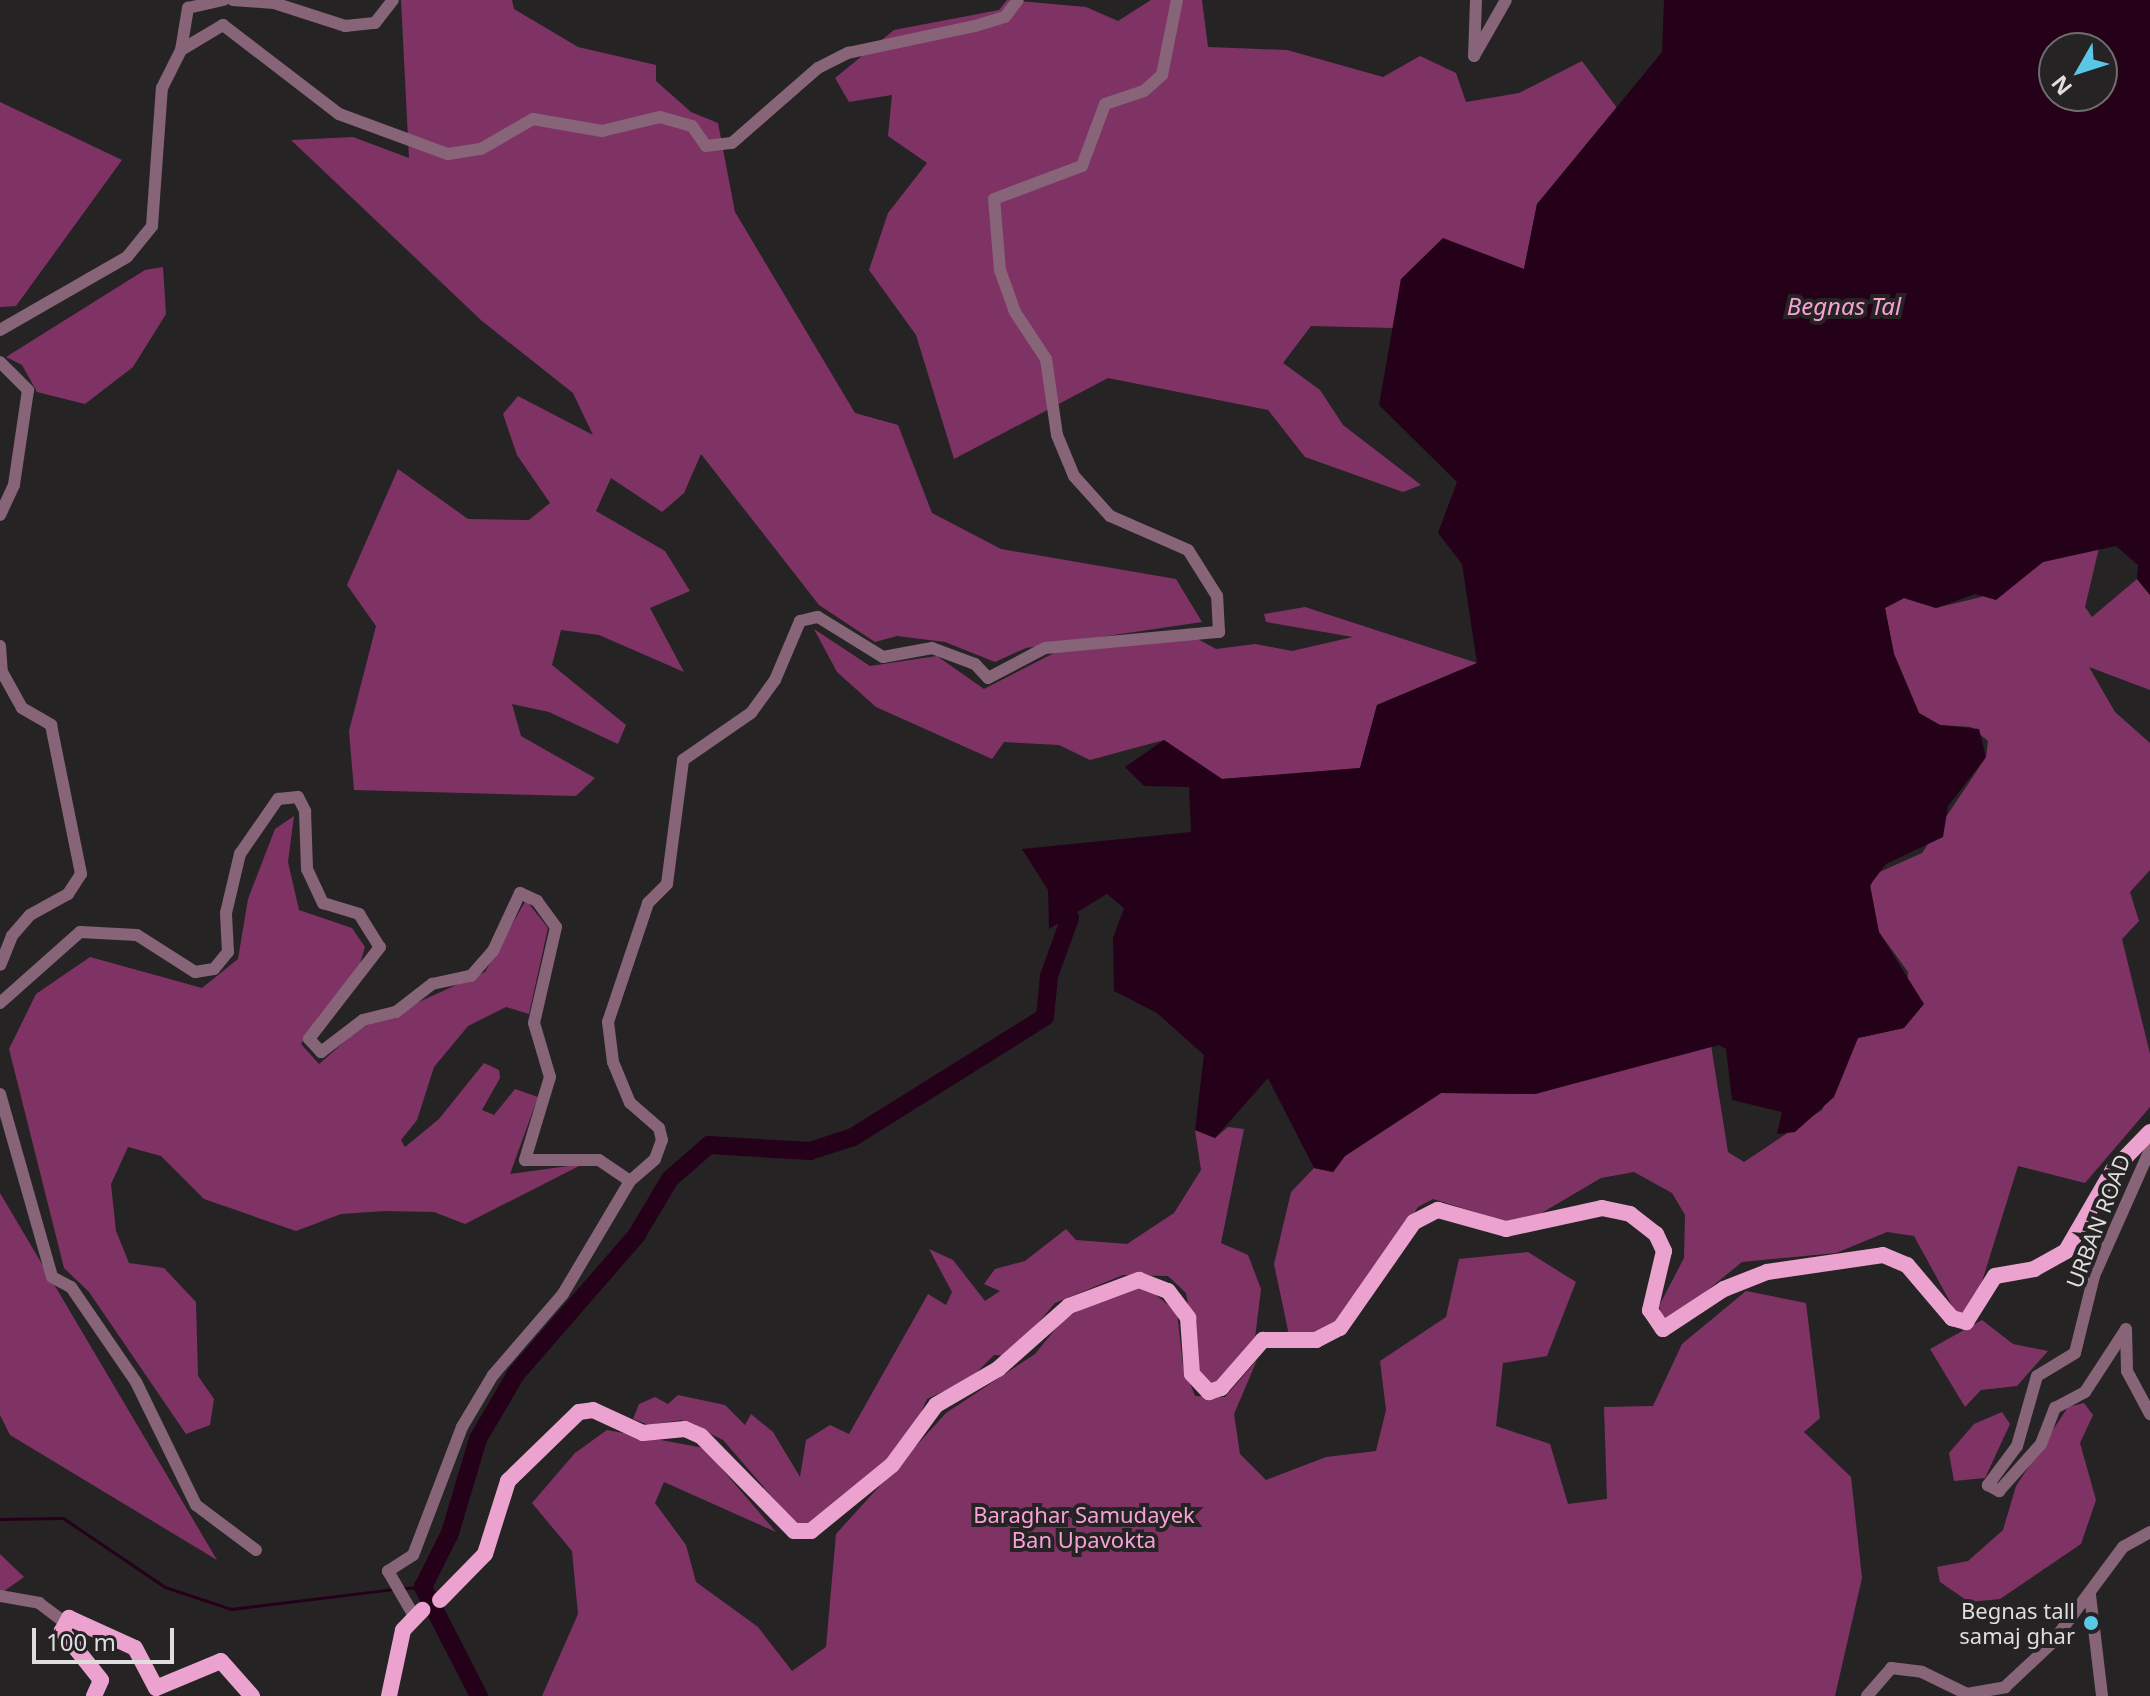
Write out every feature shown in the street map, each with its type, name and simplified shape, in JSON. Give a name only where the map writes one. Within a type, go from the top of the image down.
[{"type":"main road","points":[[440,1600],[485,1554],[508,1481],[579,1412],[593,1410],[643,1433],[685,1429],[701,1436],[794,1531],[811,1531],[892,1465],[936,1405],[998,1369],[1069,1306],[1139,1280],[1168,1291],[1188,1318],[1192,1374],[1209,1392],[1221,1388],[1263,1340],[1316,1340],[1340,1328],[1414,1222],[1438,1210],[1506,1229],[1602,1208],[1630,1214],[1656,1234],[1664,1251],[1650,1310],[1663,1329],[1724,1289],[1767,1272],[1883,1255],[1907,1265],[1952,1318],[1966,1322],[1995,1276],[2034,1269],[2066,1251],[2121,1158],[2150,1132]]},
{"type":"main road","points":[[389,1696],[403,1630],[418,1613]]},
{"type":"main road","points":[[94,1696],[101,1680],[65,1637],[64,1622],[72,1618],[135,1648],[156,1688],[221,1661],[252,1696]]},
{"type":"street","points":[[0,330],[127,257],[152,226],[162,88],[181,50],[188,8],[224,0]]},
{"type":"street","points":[[233,0],[274,3],[345,26],[375,23],[393,0]]},
{"type":"street","points":[[181,50],[223,25],[339,114],[448,154],[481,149],[533,119],[602,131],[660,117],[692,126],[706,146],[732,143],[818,68],[848,53],[990,22],[1018,0]]},
{"type":"street","points":[[440,1600],[418,1613],[388,1571],[413,1555],[462,1427],[493,1375],[563,1294],[630,1181],[655,1159],[662,1140],[659,1128],[630,1103],[613,1062],[608,1022],[648,903],[667,884],[683,760],[751,713],[775,680],[800,621],[818,617],[883,657],[932,648],[975,664],[988,678],[1045,648],[1219,632],[1217,596],[1188,550],[1110,516],[1074,476],[1057,435],[1046,359],[1015,312],[1000,270],[994,199],[1082,166],[1105,104],[1144,91],[1162,75],[1177,0]]},
{"type":"street","points":[[1476,0],[1474,56],[1506,0]]},
{"type":"street","points":[[0,362],[28,390],[14,485],[0,515]]},
{"type":"street","points":[[0,646],[2,672],[22,708],[51,725],[81,874],[68,894],[30,915],[12,936],[0,965]]},
{"type":"street","points":[[1,1010],[80,932],[137,935],[195,972],[214,969],[228,952],[226,913],[240,854],[278,799],[298,797],[307,869],[323,903],[359,914],[380,947],[309,1039],[321,1052],[363,1020],[396,1012],[432,984],[471,976],[493,951],[520,893],[537,901],[556,927],[534,1023],[550,1077],[525,1160],[599,1160],[630,1181]]},
{"type":"street","points":[[0,1094],[52,1277],[71,1287],[136,1382],[196,1505],[256,1550]]},
{"type":"street","name":"URBAN ROAD","points":[[2150,1150],[2094,1276],[2075,1353],[2037,1376],[2017,1446],[1988,1485],[1999,1491],[2018,1470],[2041,1444],[2055,1408],[2085,1392],[2126,1329],[2127,1371],[2150,1414]]},
{"type":"street","points":[[1867,1696],[1891,1668],[1922,1672],[1967,1694],[2005,1687],[2090,1595],[2123,1547],[2150,1532]]},
{"type":"street","points":[[2090,1595],[2102,1696]]},
{"type":"street","points":[[0,1596],[39,1603],[64,1622]]},
{"type":"green space","points":[[401,0],[512,0],[514,9],[578,47],[656,65],[656,81],[691,112],[718,123],[735,212],[855,413],[898,425],[932,513],[1001,549],[1176,579],[1202,622],[1026,648],[995,662],[945,642],[897,636],[875,642],[819,605],[701,454],[684,493],[662,512],[611,478],[596,511],[665,551],[690,591],[650,608],[684,672],[599,635],[561,630],[552,665],[626,725],[618,744],[549,712],[512,704],[521,736],[595,778],[576,796],[354,790],[349,731],[376,626],[347,585],[398,469],[468,519],[529,520],[550,503],[517,455],[503,414],[518,396],[593,435],[573,393],[482,321],[291,140],[353,137],[409,158]]},
{"type":"green space","points":[[1007,0],[1086,7],[1118,21],[1151,0],[1202,0],[1208,47],[1287,50],[1383,77],[1420,56],[1456,73],[1466,102],[1519,93],[1582,61],[1620,112],[1537,204],[1524,269],[1401,279],[1393,328],[1311,326],[1283,363],[1320,390],[1343,425],[1421,485],[1403,492],[1305,457],[1268,410],[1108,378],[954,459],[916,335],[869,270],[888,213],[927,163],[888,136],[892,95],[849,102],[835,78],[894,30],[999,10]]},
{"type":"green space","points":[[0,102],[122,160],[16,306],[0,307]]},
{"type":"green space","points":[[163,267],[166,314],[133,367],[85,404],[37,392],[22,365],[6,357],[145,270]]},
{"type":"green space","points":[[2099,548],[2085,607],[2092,617],[2137,579],[2150,595],[2150,690],[2089,667],[2115,712],[2150,743],[2150,870],[2130,892],[2139,921],[2122,939],[2150,1054],[2150,1107],[2085,1183],[2018,1166],[1980,1288],[1960,1320],[1914,1236],[1887,1232],[1836,1253],[1742,1262],[1665,1325],[1659,1306],[1684,1258],[1685,1215],[1672,1193],[1634,1172],[1601,1178],[1528,1221],[1504,1221],[1433,1199],[1418,1207],[1341,1322],[1311,1338],[1289,1335],[1274,1264],[1291,1192],[1314,1168],[1333,1172],[1345,1156],[1441,1093],[1535,1094],[1711,1045],[1728,1152],[1744,1162],[1822,1110],[1858,1038],[1904,1028],[1908,972],[1879,932],[1868,893],[1875,874],[1922,853],[1986,757],[1988,741],[1971,727],[1940,725],[1919,713],[1894,654],[1885,608],[1904,598],[1936,608],[1981,597],[2043,562]]},
{"type":"green space","points":[[1305,607],[1477,663],[1377,705],[1360,768],[1222,779],[1164,740],[1090,760],[1059,745],[1004,742],[992,759],[876,707],[837,672],[814,629],[870,666],[937,656],[984,689],[1056,652],[1196,638],[1216,649],[1255,644],[1292,651],[1353,637],[1266,622],[1264,614]]},
{"type":"green space","points":[[294,816],[288,862],[299,910],[352,928],[365,947],[359,967],[301,1044],[319,1064],[359,1029],[485,972],[526,900],[548,928],[529,1014],[506,1007],[468,1026],[434,1067],[417,1120],[401,1140],[405,1147],[439,1119],[484,1063],[499,1070],[500,1078],[482,1110],[494,1115],[515,1089],[538,1097],[510,1174],[583,1164],[465,1224],[434,1212],[385,1211],[341,1214],[296,1231],[204,1199],[161,1156],[128,1147],[111,1184],[116,1231],[129,1263],[164,1268],[196,1302],[198,1376],[214,1399],[210,1425],[186,1434],[89,1292],[64,1268],[9,1049],[36,994],[90,957],[202,988],[238,959],[248,899],[275,829]]},
{"type":"green space","points":[[1228,1127],[1244,1129],[1221,1243],[1248,1255],[1261,1289],[1255,1338],[1217,1384],[1202,1383],[1186,1293],[1168,1276],[1123,1275],[1055,1303],[1010,1356],[994,1355],[970,1379],[927,1399],[908,1441],[877,1474],[801,1530],[723,1440],[682,1420],[649,1425],[633,1419],[639,1404],[655,1397],[668,1404],[678,1395],[725,1405],[745,1425],[751,1414],[773,1432],[800,1477],[806,1440],[830,1425],[849,1434],[928,1294],[946,1305],[952,1292],[929,1249],[953,1260],[985,1301],[1000,1291],[984,1284],[995,1269],[1025,1261],[1066,1229],[1076,1240],[1127,1244],[1174,1213],[1201,1170],[1195,1130],[1215,1138]]},
{"type":"green space","points":[[0,1193],[217,1560],[10,1435],[0,1415]]},
{"type":"green space","name":"Baraghar Samudayek Ban Upavokta","points":[[1528,1252],[1576,1282],[1547,1356],[1503,1363],[1496,1426],[1550,1444],[1568,1504],[1607,1499],[1604,1407],[1653,1406],[1682,1344],[1746,1291],[1806,1303],[1820,1418],[1804,1432],[1851,1477],[1862,1578],[1835,1696],[542,1696],[578,1614],[572,1551],[532,1503],[575,1453],[607,1430],[704,1448],[776,1532],[664,1482],[655,1503],[686,1545],[696,1582],[758,1627],[792,1671],[826,1647],[836,1534],[946,1413],[1035,1354],[1062,1321],[1106,1293],[1146,1287],[1177,1312],[1183,1365],[1195,1396],[1225,1397],[1257,1360],[1234,1414],[1240,1454],[1266,1480],[1326,1457],[1376,1451],[1386,1410],[1380,1361],[1446,1317],[1459,1259]]},
{"type":"green space","points":[[1982,1320],[2013,1344],[2048,1351],[2017,1386],[1981,1390],[1965,1407],[1930,1349]]},
{"type":"green space","points":[[2084,1403],[2093,1415],[2080,1443],[2096,1500],[2081,1544],[2000,1599],[1969,1602],[1940,1582],[1937,1567],[1968,1561],[2003,1530],[2016,1486],[2068,1407]]},
{"type":"green space","points":[[2002,1412],[2010,1424],[1985,1478],[1954,1481],[1949,1453],[1974,1424]]},
{"type":"green space","points":[[0,1554],[24,1577],[0,1594]]},
{"type":"water","name":"Begnas Tal","points":[[1664,0],[2150,0],[2150,595],[2137,579],[2138,565],[2116,546],[2043,562],[1996,600],[1975,594],[1936,608],[1904,598],[1885,608],[1894,654],[1919,713],[1940,725],[1979,729],[1986,757],[1948,806],[1943,837],[1886,864],[1870,885],[1879,932],[1924,1004],[1904,1028],[1858,1038],[1834,1097],[1795,1132],[1777,1134],[1782,1112],[1732,1100],[1726,1049],[1719,1045],[1535,1094],[1441,1093],[1345,1156],[1333,1172],[1314,1168],[1268,1078],[1215,1138],[1195,1130],[1204,1055],[1157,1013],[1114,991],[1113,938],[1124,908],[1107,894],[1049,929],[1048,890],[1022,849],[1191,832],[1189,787],[1144,786],[1125,767],[1164,740],[1222,779],[1360,768],[1377,705],[1477,663],[1462,564],[1438,533],[1457,482],[1379,405],[1401,279],[1443,238],[1524,269],[1537,204],[1662,52]]},
{"type":"waterway","points":[[479,1696],[423,1587],[450,1533],[478,1439],[516,1374],[636,1236],[670,1179],[709,1145],[810,1151],[853,1137],[1045,1017],[1049,976],[1070,918]]},
{"type":"waterway","points":[[0,1519],[63,1518],[165,1587],[231,1609],[393,1589]]},
{"type":"waterway","points":[[405,1588],[423,1587]]},
{"type":"place","name":"Begnas tall samaj ghar","points":[[2091,1623]]}]
